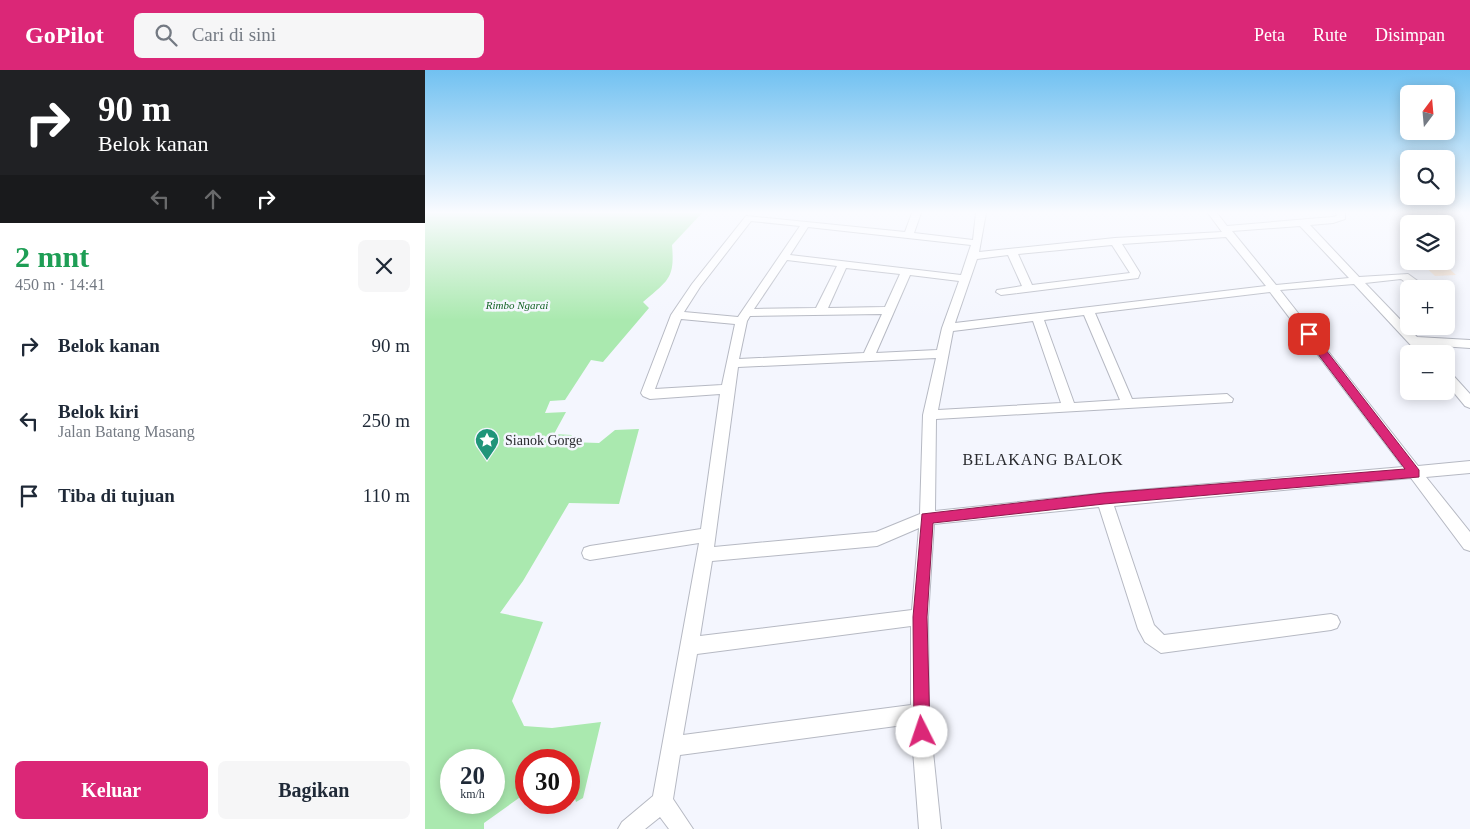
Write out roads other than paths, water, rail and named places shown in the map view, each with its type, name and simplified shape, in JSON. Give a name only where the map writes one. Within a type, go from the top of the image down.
[{"type":"street","points":[[725,248],[696,286],[677,315],[647,393],[727,389]]},
{"type":"street","points":[[629,829],[663,802],[705,555],[727,389],[744,317],[789,248]]},
{"type":"street","points":[[968,248],[1012,253],[1051,248]]},
{"type":"street","points":[[1001,292],[1133,276],[1135,272],[1120,248]]},
{"type":"street","points":[[1240,248],[1470,544]]},
{"type":"street","points":[[1328,248],[1418,345]]},
{"type":"street","points":[[930,829],[920,713],[920,617],[927,518],[930,415],[948,328],[975,250]]},
{"type":"street","points":[[1012,253],[1027,289]]},
{"type":"street","points":[[783,258],[964,279]]},
{"type":"street","points":[[820,312],[843,264]]},
{"type":"street","points":[[869,356],[906,272]]},
{"type":"street","points":[[948,328],[1273,288],[1405,276],[1410,280]]},
{"type":"street","points":[[677,315],[744,317],[889,310]]},
{"type":"street","points":[[1088,311],[1128,405]]},
{"type":"street","points":[[1037,317],[1069,408]]},
{"type":"street","points":[[1414,341],[1470,344]]},
{"type":"street","points":[[733,363],[943,354]]},
{"type":"street","points":[[1455,386],[1470,403]]},
{"type":"street","points":[[930,415],[1227,399]]},
{"type":"street","points":[[705,555],[877,539],[927,518],[1104,498],[1470,467]]},
{"type":"street","points":[[1104,498],[1147,629],[1151,636],[1161,644],[1331,622]]},
{"type":"street","points":[[591,553],[708,535]]},
{"type":"street","points":[[690,646],[920,617]]},
{"type":"street","points":[[673,746],[920,713]]},
{"type":"street","points":[[663,802],[682,829]]},
{"type":"place","name":"Sianok Gorge","points":[[487,461]]},
{"type":"district","name":"BELAKANG BALOK","points":[[1043,459]]},
{"type":"park label","name":"Rimbo Ngarai","points":[[517,305]]}]
